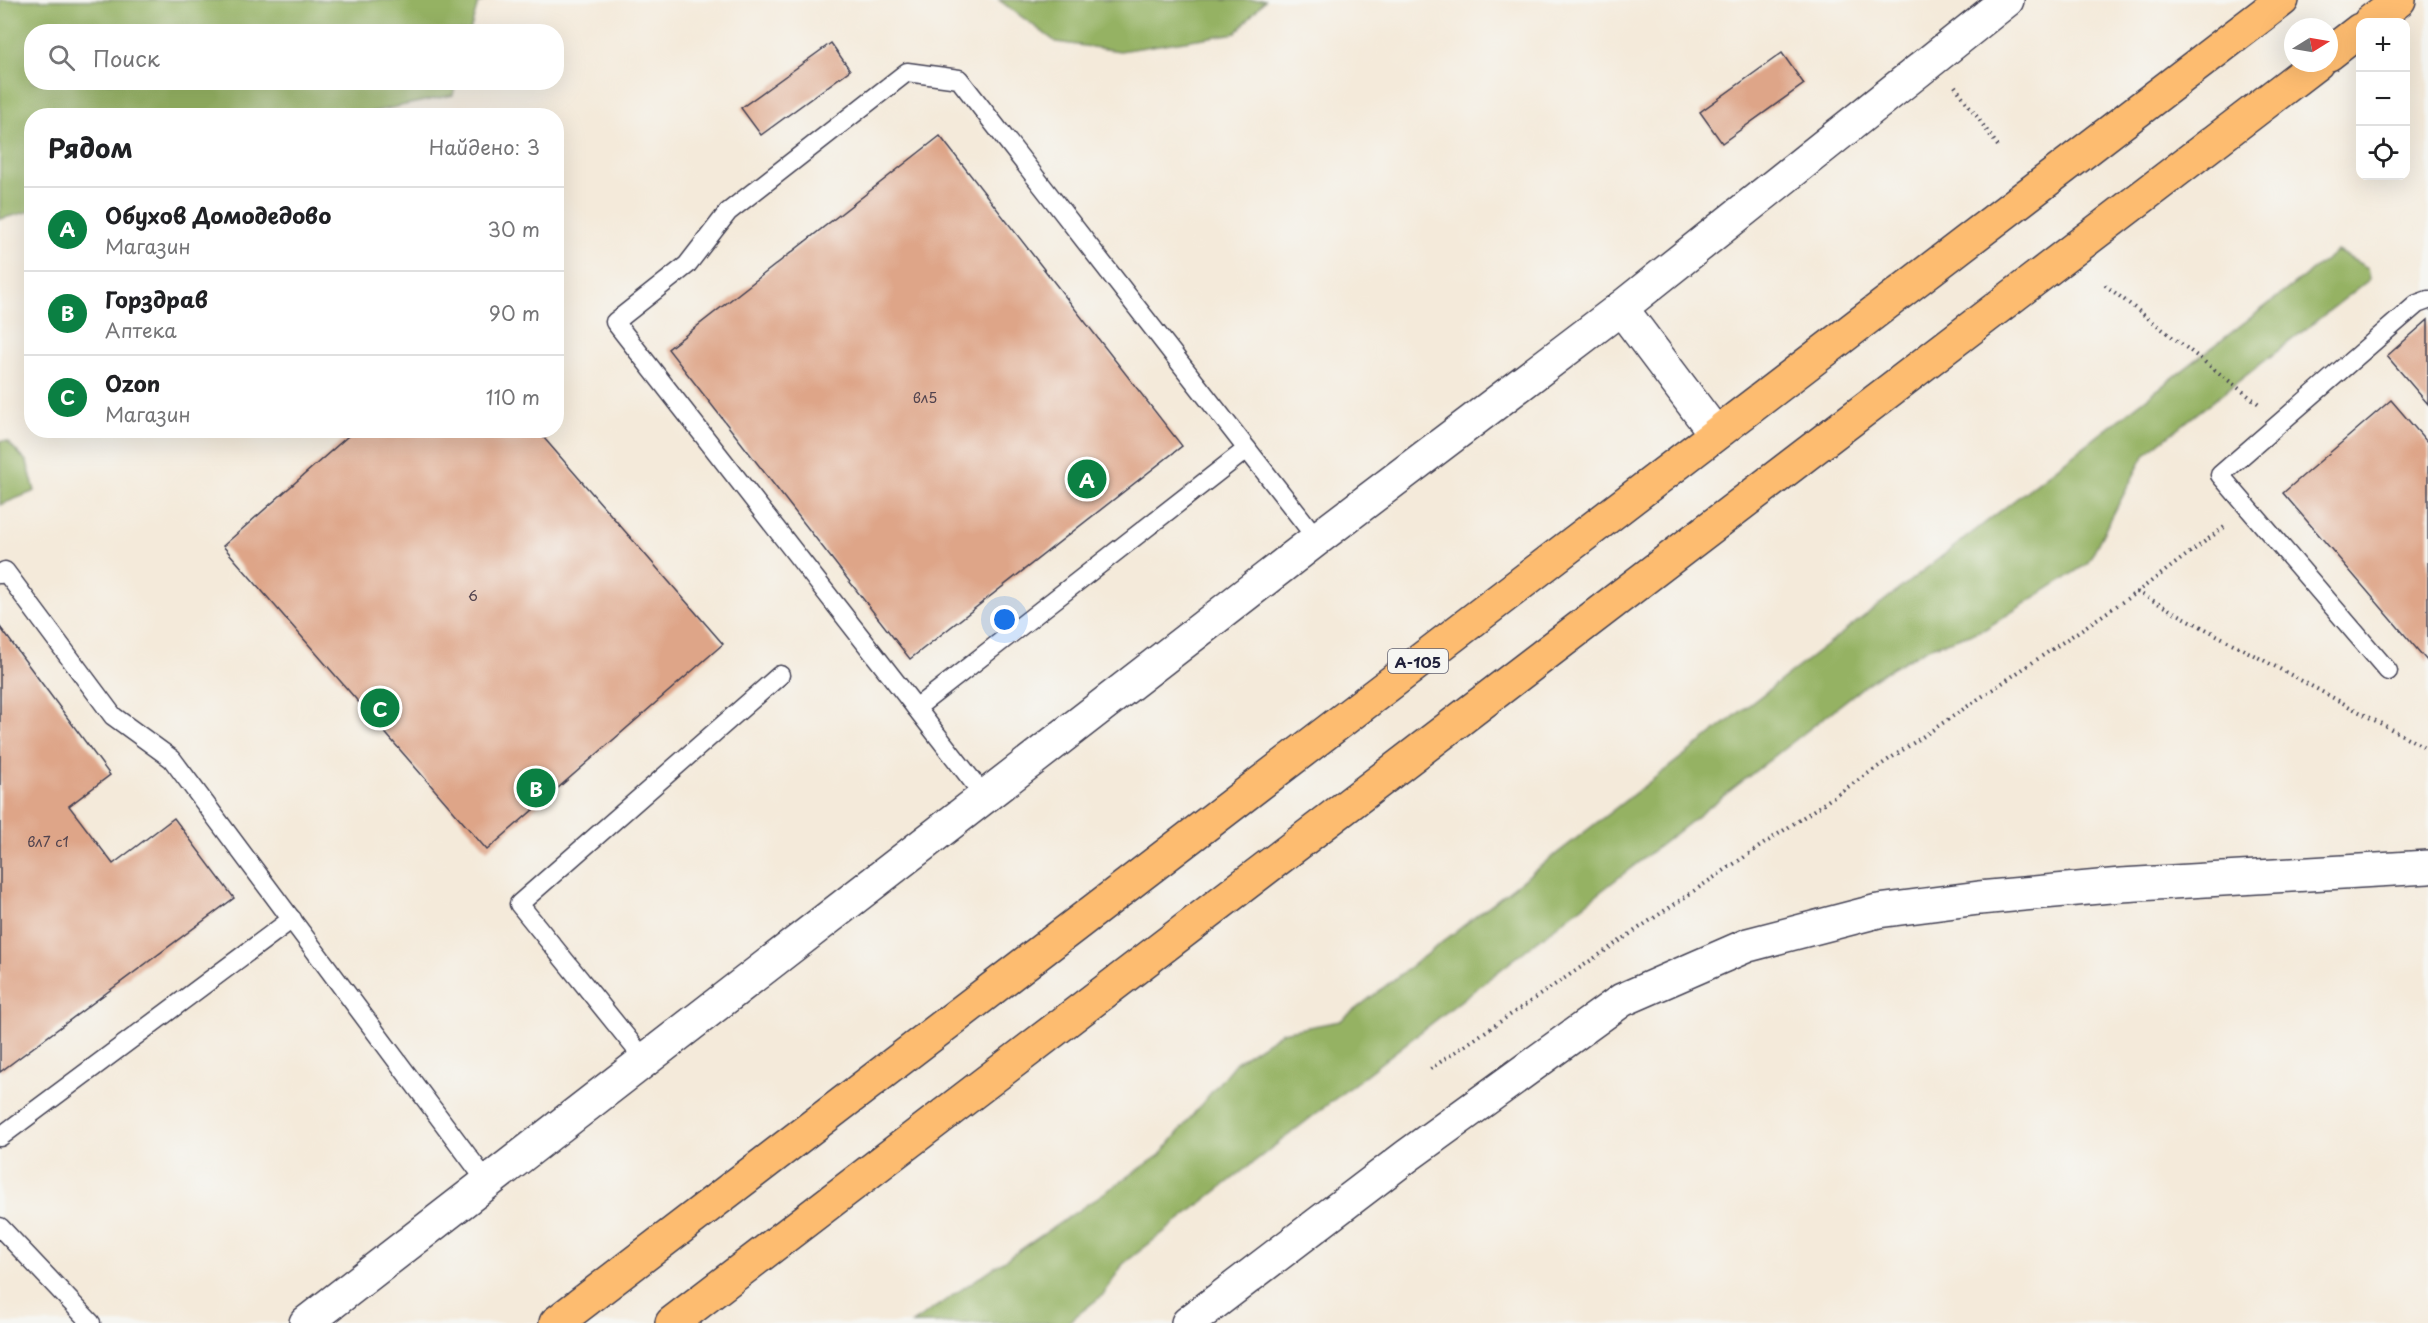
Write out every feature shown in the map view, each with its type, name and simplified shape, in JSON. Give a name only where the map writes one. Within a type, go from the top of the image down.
[{"type":"highway","name":"А-105","points":[[556,1323],[2282,0]]},
{"type":"highway","points":[[2375,18],[2399,0]]},
{"type":"highway","points":[[2338,47],[2356,34]]},
{"type":"highway","points":[[672,1323],[2305,72]]},
{"type":"street","points":[[306,1323],[1317,539],[1622,308],[2007,0]]},
{"type":"street","points":[[1622,308],[1715,433]]},
{"type":"street","points":[[1188,1323],[1407,1156],[1622,1000],[1748,945],[1878,911],[1979,898],[2121,885],[2428,867]]},
{"type":"lane","points":[[985,797],[615,322],[687,266],[728,212],[907,72],[959,79],[1317,539]]},
{"type":"lane","points":[[2388,671],[2220,475],[2417,304],[2428,300]]},
{"type":"lane","points":[[916,708],[1248,449]]},
{"type":"lane","points":[[0,574],[5,571],[113,716],[172,759],[488,1183]]},
{"type":"lane","points":[[645,1060],[519,904],[780,675]]},
{"type":"lane","points":[[0,1137],[292,919]]},
{"type":"lane","points":[[0,1227],[91,1323]]},
{"type":"path","points":[[1935,57],[1998,147]]},
{"type":"path","points":[[2105,285],[2281,422]]},
{"type":"path","points":[[1430,1069],[2137,592],[2249,509]]},
{"type":"path","points":[[2137,592],[2428,749]]},
{"type":"green space","points":[[0,0],[486,0],[478,3],[472,24],[24,24],[24,90],[454,90],[453,95],[391,108],[24,108],[24,213],[0,219]]},
{"type":"green space","points":[[999,0],[1265,0],[1236,33],[1120,51],[1056,42]]},
{"type":"green space","points":[[2337,251],[2368,268],[2370,279],[2145,454],[2087,564],[1985,629],[1928,648],[1876,677],[1123,1264],[1104,1294],[1067,1323],[912,1323],[1160,1155],[1236,1062],[1282,1032],[1340,1021]]},
{"type":"green space","points":[[0,441],[7,441],[27,462],[35,491],[0,505]]},
{"type":"building","points":[[831,43],[850,70],[761,135],[741,108]]},
{"type":"building","points":[[1782,53],[1804,84],[1722,143],[1700,112]]},
{"type":"building","points":[[940,136],[1182,446],[910,659],[668,349]]},
{"type":"building","points":[[2428,320],[2428,404],[2387,356]]},
{"type":"building","points":[[2391,400],[2428,443],[2428,662],[2283,493]]},
{"type":"building","points":[[346,438],[544,438],[723,644],[487,850],[223,546]]},
{"type":"building","points":[[0,627],[110,775],[69,806],[113,864],[174,818],[234,898],[0,1072]]},
{"type":"place","name":"Обухов Домодедово","points":[[1087,479]]},
{"type":"place","name":"Ozon","points":[[380,708]]},
{"type":"place","name":"Горздрав","points":[[536,788]]}]
